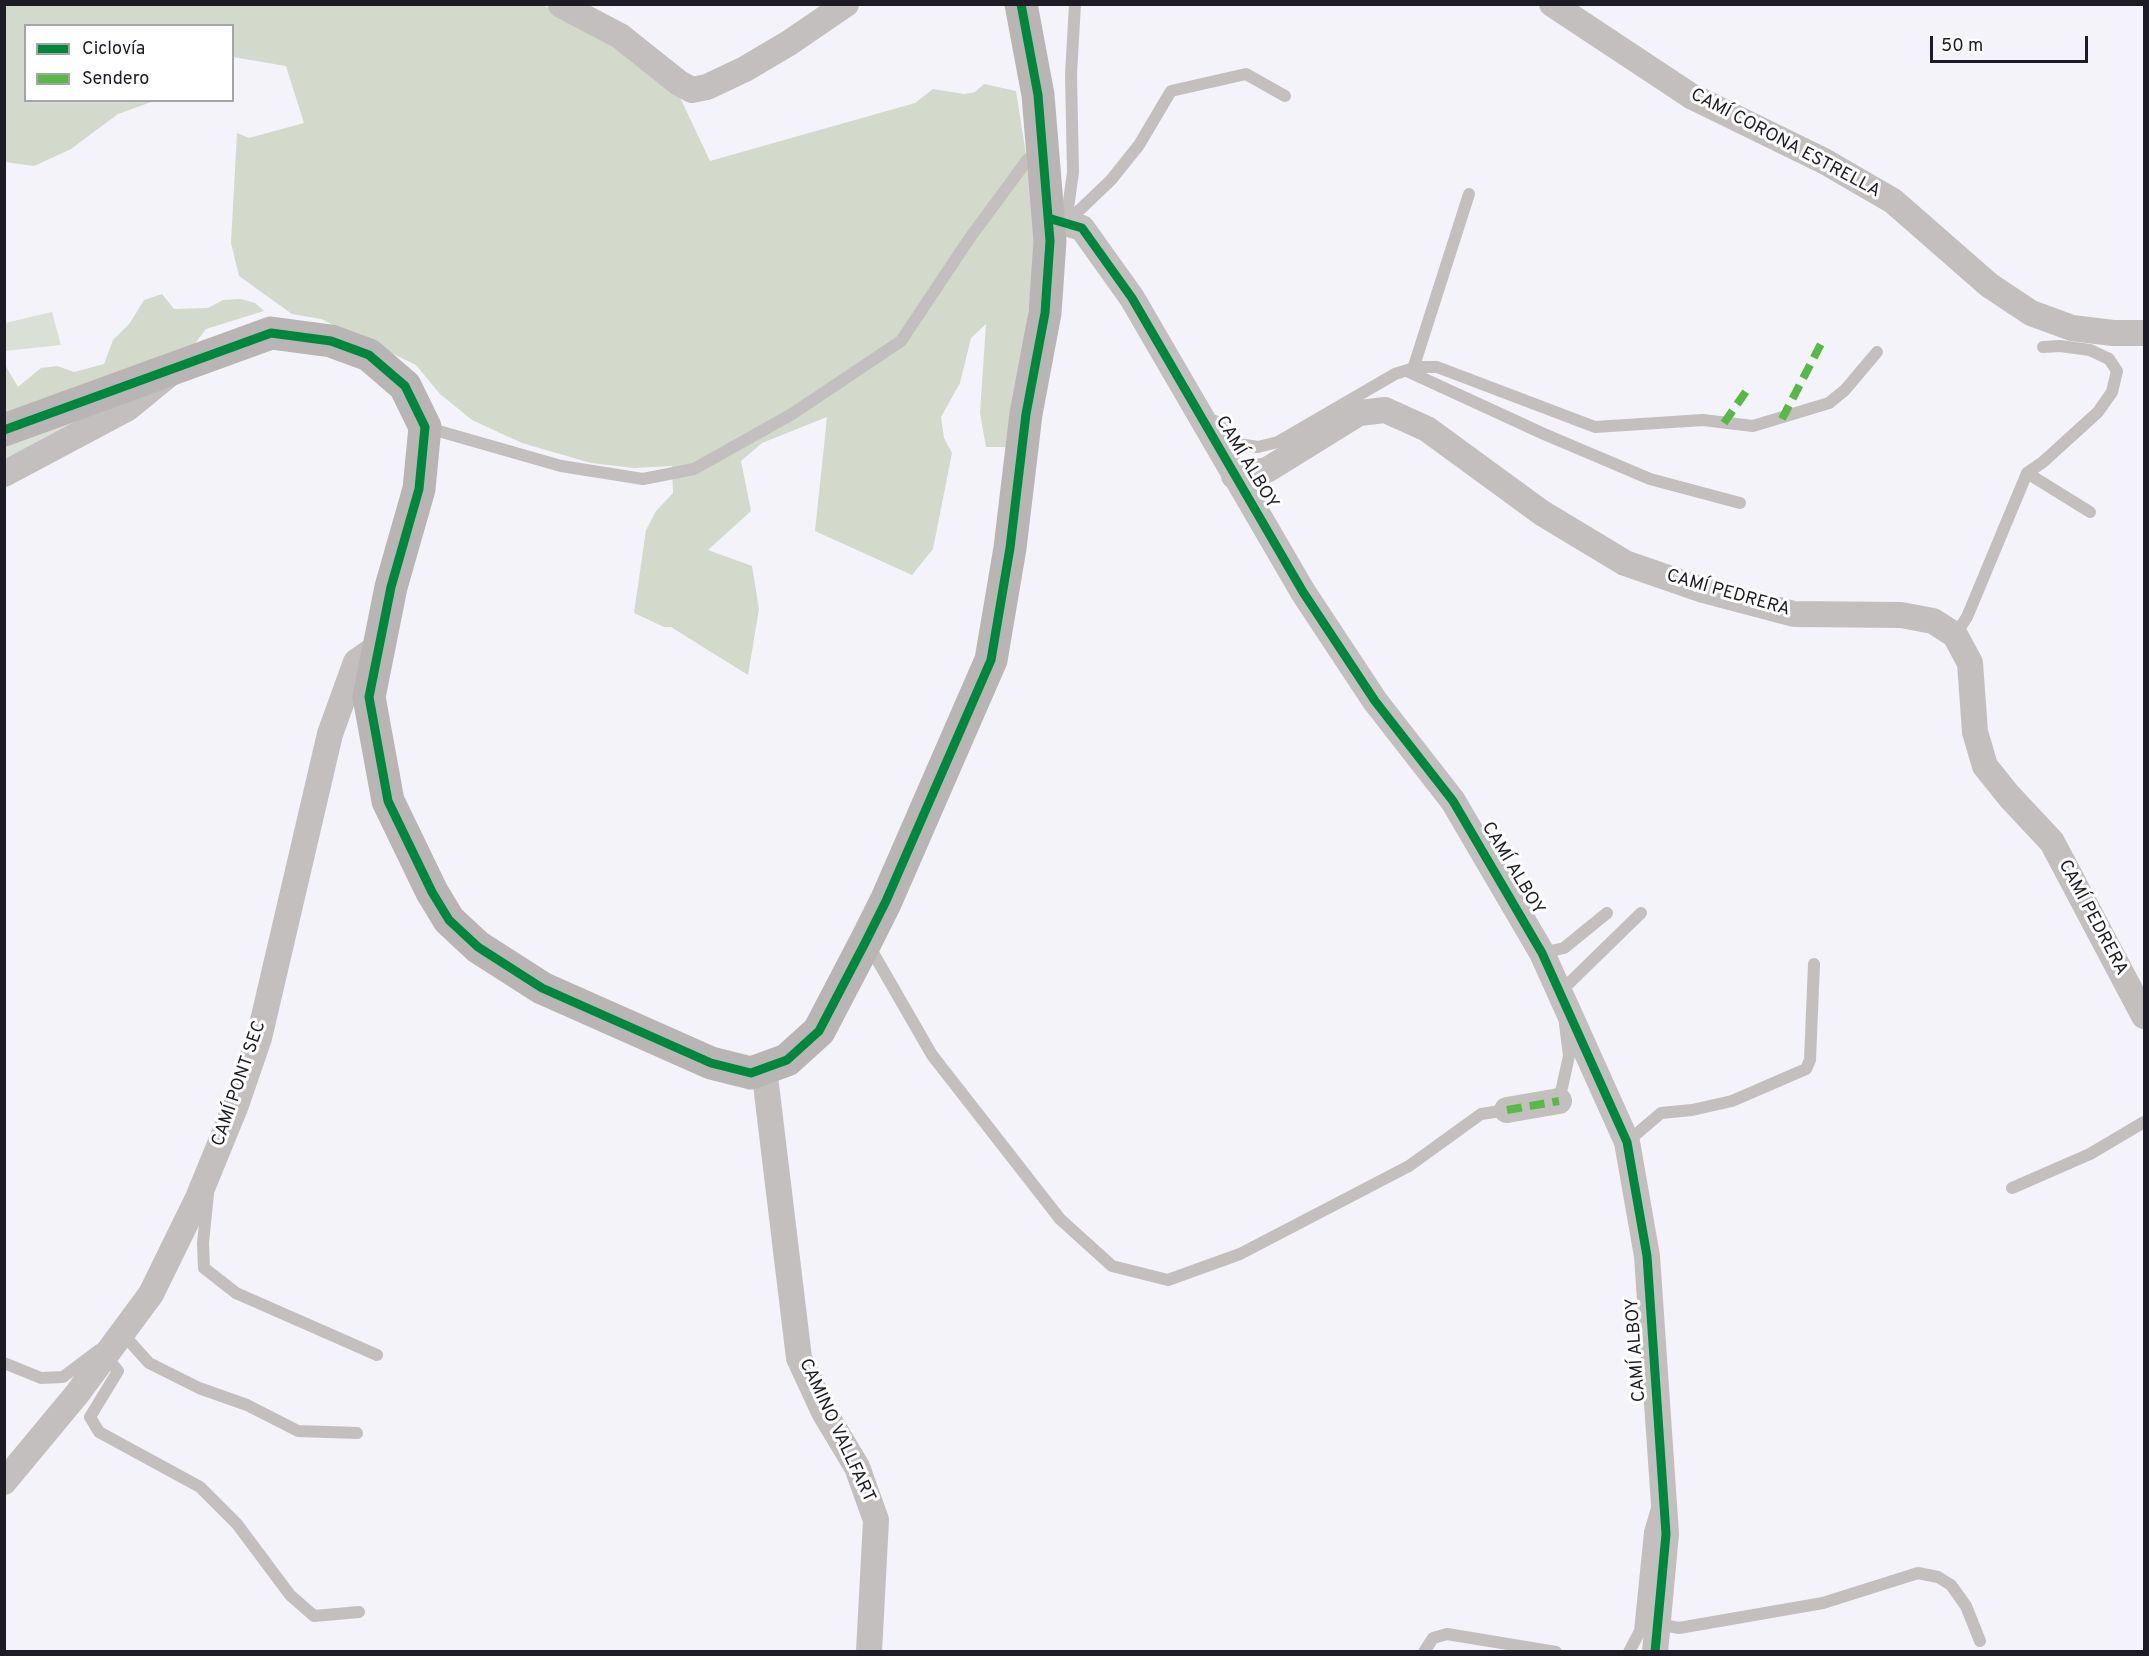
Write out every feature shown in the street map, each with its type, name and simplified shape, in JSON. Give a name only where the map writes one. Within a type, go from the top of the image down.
[{"type":"main road","points":[[4,430],[271,333],[331,341],[369,355],[405,386],[425,428],[419,489],[391,587],[369,697],[388,801],[432,892],[449,920],[478,947],[542,987],[711,1063],[751,1073],[787,1060],[819,1032],[866,941],[886,901],[991,660],[1010,548],[1026,414],[1045,313],[1050,241],[1057,220],[1043,156],[1038,95],[1021,4]]},
{"type":"street","points":[[561,5],[620,36],[679,83],[692,90],[707,87],[745,69],[846,4]]},
{"type":"street","name":"CAMÍ CORONA ESTRELLA","points":[[1552,4],[1690,96],[1824,161],[1893,201],[1989,285],[2031,313],[2072,328],[2113,333],[2145,333]]},
{"type":"street","name":"CAMÍ ALBOY","points":[[1057,220],[1082,228],[1132,298],[1303,592],[1375,701],[1453,801],[1542,953],[1627,1142],[1647,1256],[1666,1533],[1655,1652]]},
{"type":"street","points":[[4,474],[128,408],[179,366]]},
{"type":"street","name":"CAMÍ PEDRERA","points":[[1234,476],[1267,470],[1359,413],[1385,411],[1427,429],[1542,513],[1625,563],[1703,590],[1794,614],[1901,615],[1934,621],[1955,635],[1970,663],[1976,732],[1985,766],[2009,796],[2052,842],[2145,1016]]},
{"type":"street","name":"CAMÍ PONT SEC","points":[[4,1482],[151,1294],[210,1169],[259,1038],[330,734],[356,662],[379,646]]},
{"type":"street","name":"CAMINO VALLFART","points":[[764,1068],[800,1358],[824,1412],[857,1467],[876,1520],[869,1652]]},
{"type":"street","points":[[1507,1110],[1559,1101]]},
{"type":"lane","points":[[1057,220],[1073,172],[1071,74],[1075,4]]},
{"type":"lane","points":[[1057,220],[1111,180],[1139,145],[1171,91],[1246,74],[1285,96]]},
{"type":"lane","points":[[425,428],[561,466],[643,479],[694,468],[792,414],[901,341],[969,239],[1028,159],[1043,156]]},
{"type":"lane","points":[[1410,370],[1469,194]]},
{"type":"lane","points":[[1955,635],[1967,617],[2027,473],[2043,462],[2098,412],[2112,392],[2117,371],[2109,359],[2090,350],[2060,346],[2043,347]]},
{"type":"lane","points":[[1170,364],[1223,431],[1238,444],[1258,447],[1278,442],[1365,389],[1410,370],[1437,367],[1466,376],[1556,414],[1595,427],[1703,420],[1753,426],[1829,403],[1845,390],[1877,352]]},
{"type":"lane","points":[[1410,370],[1544,434],[1650,479],[1740,503]]},
{"type":"lane","points":[[2027,473],[2090,512]]},
{"type":"lane","points":[[1542,953],[1564,948],[1607,913]]},
{"type":"lane","points":[[1559,1101],[1569,1056],[1560,992],[1641,914]]},
{"type":"lane","points":[[866,941],[932,1055],[946,1074],[1060,1219],[1112,1266],[1168,1280],[1240,1254],[1409,1166],[1481,1114],[1507,1110]]},
{"type":"lane","points":[[1627,1142],[1661,1113],[1692,1110],[1732,1101],[1806,1069],[1810,1060],[1814,964]]},
{"type":"lane","points":[[2012,1188],[2090,1154],[2145,1122]]},
{"type":"lane","points":[[210,1169],[203,1243],[204,1268],[236,1293],[377,1355]]},
{"type":"lane","points":[[4,1364],[41,1378],[63,1377],[122,1333],[149,1364],[199,1388],[248,1405],[298,1431],[357,1433]]},
{"type":"lane","points":[[105,1355],[118,1371],[90,1417],[99,1432],[200,1486],[237,1524],[291,1595],[314,1616],[359,1612]]},
{"type":"lane","points":[[1629,1652],[1640,1631],[1650,1533],[1663,1486]]},
{"type":"lane","points":[[1658,1624],[1679,1628],[1823,1603],[1918,1573],[1938,1577],[1951,1585],[1966,1606],[1980,1641]]},
{"type":"lane","points":[[1424,1652],[1433,1638],[1447,1634],[1556,1652]]},
{"type":"shaded area","points":[[5,5],[543,5],[620,45],[677,91],[710,161],[915,103],[933,89],[964,94],[975,92],[984,84],[1016,91],[1039,237],[1009,447],[986,447],[980,413],[986,324],[971,338],[960,383],[941,417],[944,438],[952,453],[933,549],[912,575],[815,531],[827,417],[762,443],[741,461],[751,511],[708,550],[752,566],[759,609],[748,675],[671,627],[664,627],[634,613],[646,530],[656,511],[673,493],[672,466],[634,468],[591,463],[522,443],[472,420],[440,394],[416,365],[321,319],[292,314],[239,276],[231,243],[237,133],[249,138],[304,123],[286,66],[234,57],[234,24],[24,24],[24,102],[151,102],[118,114],[71,149],[34,166],[5,162]]},
{"type":"shaded area","points":[[162,294],[174,309],[208,308],[223,300],[241,299],[255,303],[264,311],[206,329],[190,350],[5,417],[4,363],[18,387],[41,368],[57,366],[74,372],[104,364],[113,340],[130,323],[144,300]]},
{"type":"shaded area","points":[[52,312],[61,345],[5,351],[5,323]]},
{"type":"shaded area","points":[[110,411],[5,463],[5,443]]},
{"type":"marked path","points":[[1782,419],[1823,340]]},
{"type":"marked path","points":[[1724,423],[1747,390]]},
{"type":"marked path","points":[[1507,1110],[1559,1101]]},
{"type":"cycle path","points":[[4,430],[271,333],[331,341],[369,355],[405,386],[425,427],[419,489],[391,587],[369,697],[388,801],[432,892],[449,920],[478,947],[542,988],[711,1063],[751,1073],[787,1060],[819,1031],[866,941],[886,901],[991,660],[1010,548],[1026,414],[1045,313],[1050,241],[1038,95],[1021,4]]},
{"type":"cycle path","points":[[1048,218],[1082,228],[1132,298],[1303,592],[1375,701],[1453,801],[1542,953],[1627,1142],[1647,1256],[1666,1534],[1655,1652]]}]
